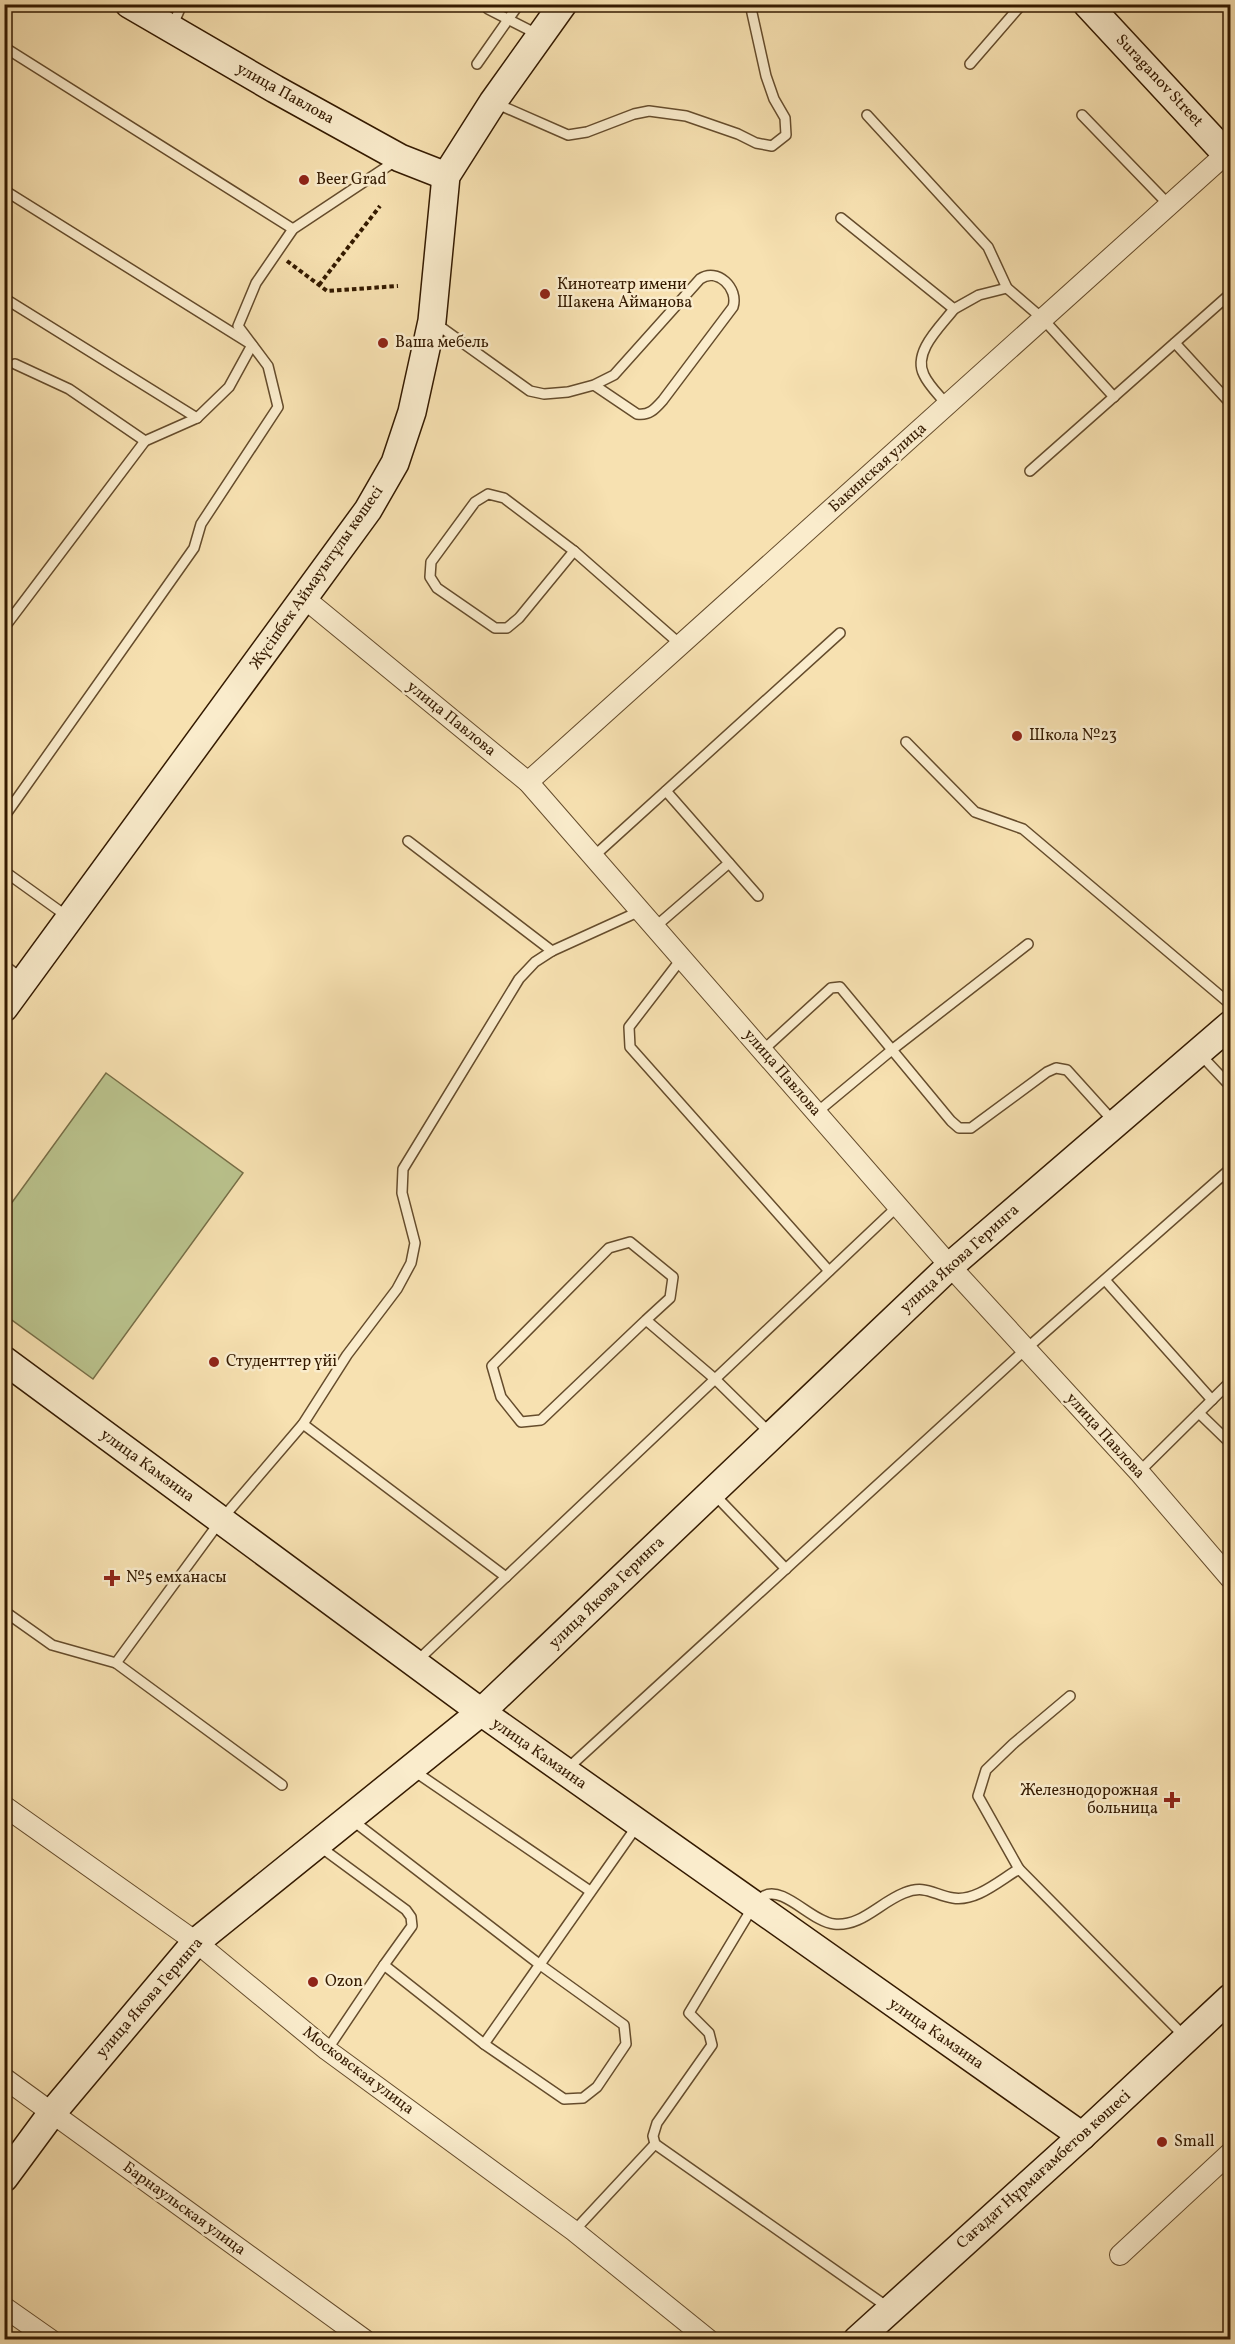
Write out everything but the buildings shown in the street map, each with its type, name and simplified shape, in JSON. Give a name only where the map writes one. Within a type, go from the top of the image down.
[{"type":"street","name":"улица Павлова","points":[[129,4],[171,30],[400,158],[446,176]]},
{"type":"street","name":"Жүсіпбек Аймауытұлы көшесі","points":[[4,1008],[15,973],[70,918],[368,510],[395,463],[412,412],[432,321],[446,176],[493,102],[563,4]]},
{"type":"street","name":"Suraganov Street","points":[[1087,4],[1229,156]]},
{"type":"street","name":"Бакинская улица","points":[[528,782],[1169,206],[1229,156]]},
{"type":"street","name":"улица Павлова","points":[[304,598],[528,782],[950,1266],[1139,1472],[1230,1578]]},
{"type":"street","name":"улица Якова Геринга","points":[[4,2178],[52,2113],[196,1942],[481,1712],[950,1266],[1230,1025]]},
{"type":"street","name":"улица Камзина","points":[[4,1360],[414,1664],[1082,2136]]},
{"type":"street","name":"Московская улица","points":[[4,1806],[196,1942],[327,2050],[574,2231],[709,2340]]},
{"type":"street","name":"Сағадат Нұрмағамбетов көшесі","points":[[857,2340],[1230,1998]]},
{"type":"street","name":"Барнаульская улица","points":[[4,2078],[365,2340]]},
{"type":"street","points":[[1120,2255],[1230,2153]]},
{"type":"street","points":[[4,2307],[51,2340]]},
{"type":"lane","points":[[171,30],[182,4]]},
{"type":"lane","points":[[477,64],[519,4]]},
{"type":"lane","points":[[493,102],[568,135],[587,132],[634,114],[649,111],[686,116],[738,134],[756,143],[772,146],[786,135],[785,118],[774,99],[766,76],[750,4]]},
{"type":"lane","points":[[970,64],[1022,4]]},
{"type":"lane","points":[[488,9],[541,36]]},
{"type":"lane","points":[[4,47],[293,230]]},
{"type":"lane","points":[[867,115],[988,247],[1007,288],[1043,319],[1114,397]]},
{"type":"lane","points":[[1082,115],[1169,206]]},
{"type":"lane","points":[[4,817],[194,548],[201,524],[278,407],[267,366],[238,326],[256,283],[293,230],[400,158]]},
{"type":"lane","points":[[4,190],[252,345]]},
{"type":"lane","points":[[841,218],[954,309]]},
{"type":"lane","points":[[432,321],[530,391],[544,394],[568,392],[594,385],[614,375],[707,274],[715,274],[733,290],[735,298],[733,306],[652,412],[644,415],[637,414],[594,385]]},
{"type":"lane","points":[[947,405],[923,374],[922,360],[926,346],[954,309],[979,295],[1007,288]]},
{"type":"lane","points":[[1030,471],[1230,294]]},
{"type":"lane","points":[[4,298],[197,418]]},
{"type":"lane","points":[[1175,343],[1230,403]]},
{"type":"lane","points":[[4,628],[145,441],[197,418],[229,387],[252,345]]},
{"type":"lane","points":[[15,364],[69,389],[145,441]]},
{"type":"lane","points":[[574,551],[519,618],[507,628],[495,628],[437,588],[430,577],[431,561],[475,502],[488,494],[504,498],[574,551],[681,645]]},
{"type":"lane","points":[[593,857],[840,633]]},
{"type":"lane","points":[[906,742],[975,812],[1023,829],[1230,1004]]},
{"type":"lane","points":[[666,791],[758,896]]},
{"type":"lane","points":[[408,842],[552,951]]},
{"type":"lane","points":[[655,927],[729,863]]},
{"type":"lane","points":[[4,871],[70,918]]},
{"type":"lane","points":[[116,1663],[221,1520],[303,1424],[347,1355],[397,1289],[411,1263],[415,1243],[402,1193],[403,1169],[519,979],[535,962],[552,951],[640,911]]},
{"type":"lane","points":[[816,1113],[893,1049],[1028,944]]},
{"type":"lane","points":[[682,958],[630,1027],[630,1047],[829,1271]]},
{"type":"lane","points":[[762,1051],[831,988],[840,987],[959,1128],[971,1128],[1047,1072],[1056,1068],[1066,1070],[1115,1124]]},
{"type":"lane","points":[[1198,1053],[1230,1086]]},
{"type":"lane","points":[[565,1772],[1026,1349],[1230,1169]]},
{"type":"lane","points":[[414,1664],[898,1206]]},
{"type":"lane","points":[[630,1242],[673,1277],[670,1298],[646,1320],[541,1420],[521,1422],[501,1397],[492,1366],[609,1248],[630,1242]]},
{"type":"lane","points":[[1105,1280],[1212,1400]]},
{"type":"lane","points":[[646,1320],[716,1378],[772,1435]]},
{"type":"lane","points":[[1139,1472],[1230,1382]]},
{"type":"lane","points":[[1199,1413],[1230,1443]]},
{"type":"lane","points":[[303,1424],[506,1577]]},
{"type":"lane","points":[[713,1492],[786,1569]]},
{"type":"lane","points":[[4,1611],[52,1646],[116,1663],[282,1785]]},
{"type":"lane","points":[[1070,1696],[986,1770],[978,1797],[1019,1869],[1187,2039]]},
{"type":"lane","points":[[411,1768],[590,1891]]},
{"type":"lane","points":[[350,1818],[539,1964],[624,2025],[626,2044],[597,2087],[583,2098],[564,2099],[484,2044],[384,1965]]},
{"type":"lane","points":[[484,2044],[638,1824]]},
{"type":"lane","points":[[317,1845],[406,1910],[411,1917],[412,1926],[327,2050]]},
{"type":"lane","points":[[891,2310],[655,2144],[653,2136],[657,2123],[712,2045],[709,2033],[689,2013],[754,1905],[765,1895],[776,1893],[791,1900],[814,1918],[826,1923],[855,1922],[905,1892],[932,1890],[953,1898],[976,1895],[1019,1869]]},
{"type":"lane","points":[[574,2231],[655,2144]]},
{"type":"path","points":[[319,285],[380,206]]},
{"type":"path","points":[[276,254],[327,291],[398,286]]},
{"type":"green space","points":[[106,1073],[243,1173],[93,1379],[5,1315],[5,1212]]},
{"type":"place","name":"Beer Grad","points":[[304,180]]},
{"type":"place","name":"Кинотеатр имени Шакена Айманова","points":[[545,294]]},
{"type":"place","name":"Ваша мебель","points":[[383,343]]},
{"type":"place","name":"Школа №23","points":[[1017,736]]},
{"type":"place","name":"Студенттер үйі","points":[[214,1362]]},
{"type":"place","name":"№5 емханасы","points":[[112,1578]]},
{"type":"place","name":"Железнодорожная больница","points":[[1172,1800]]},
{"type":"place","name":"Ozon","points":[[313,1982]]},
{"type":"place","name":"Small","points":[[1162,2142]]}]
